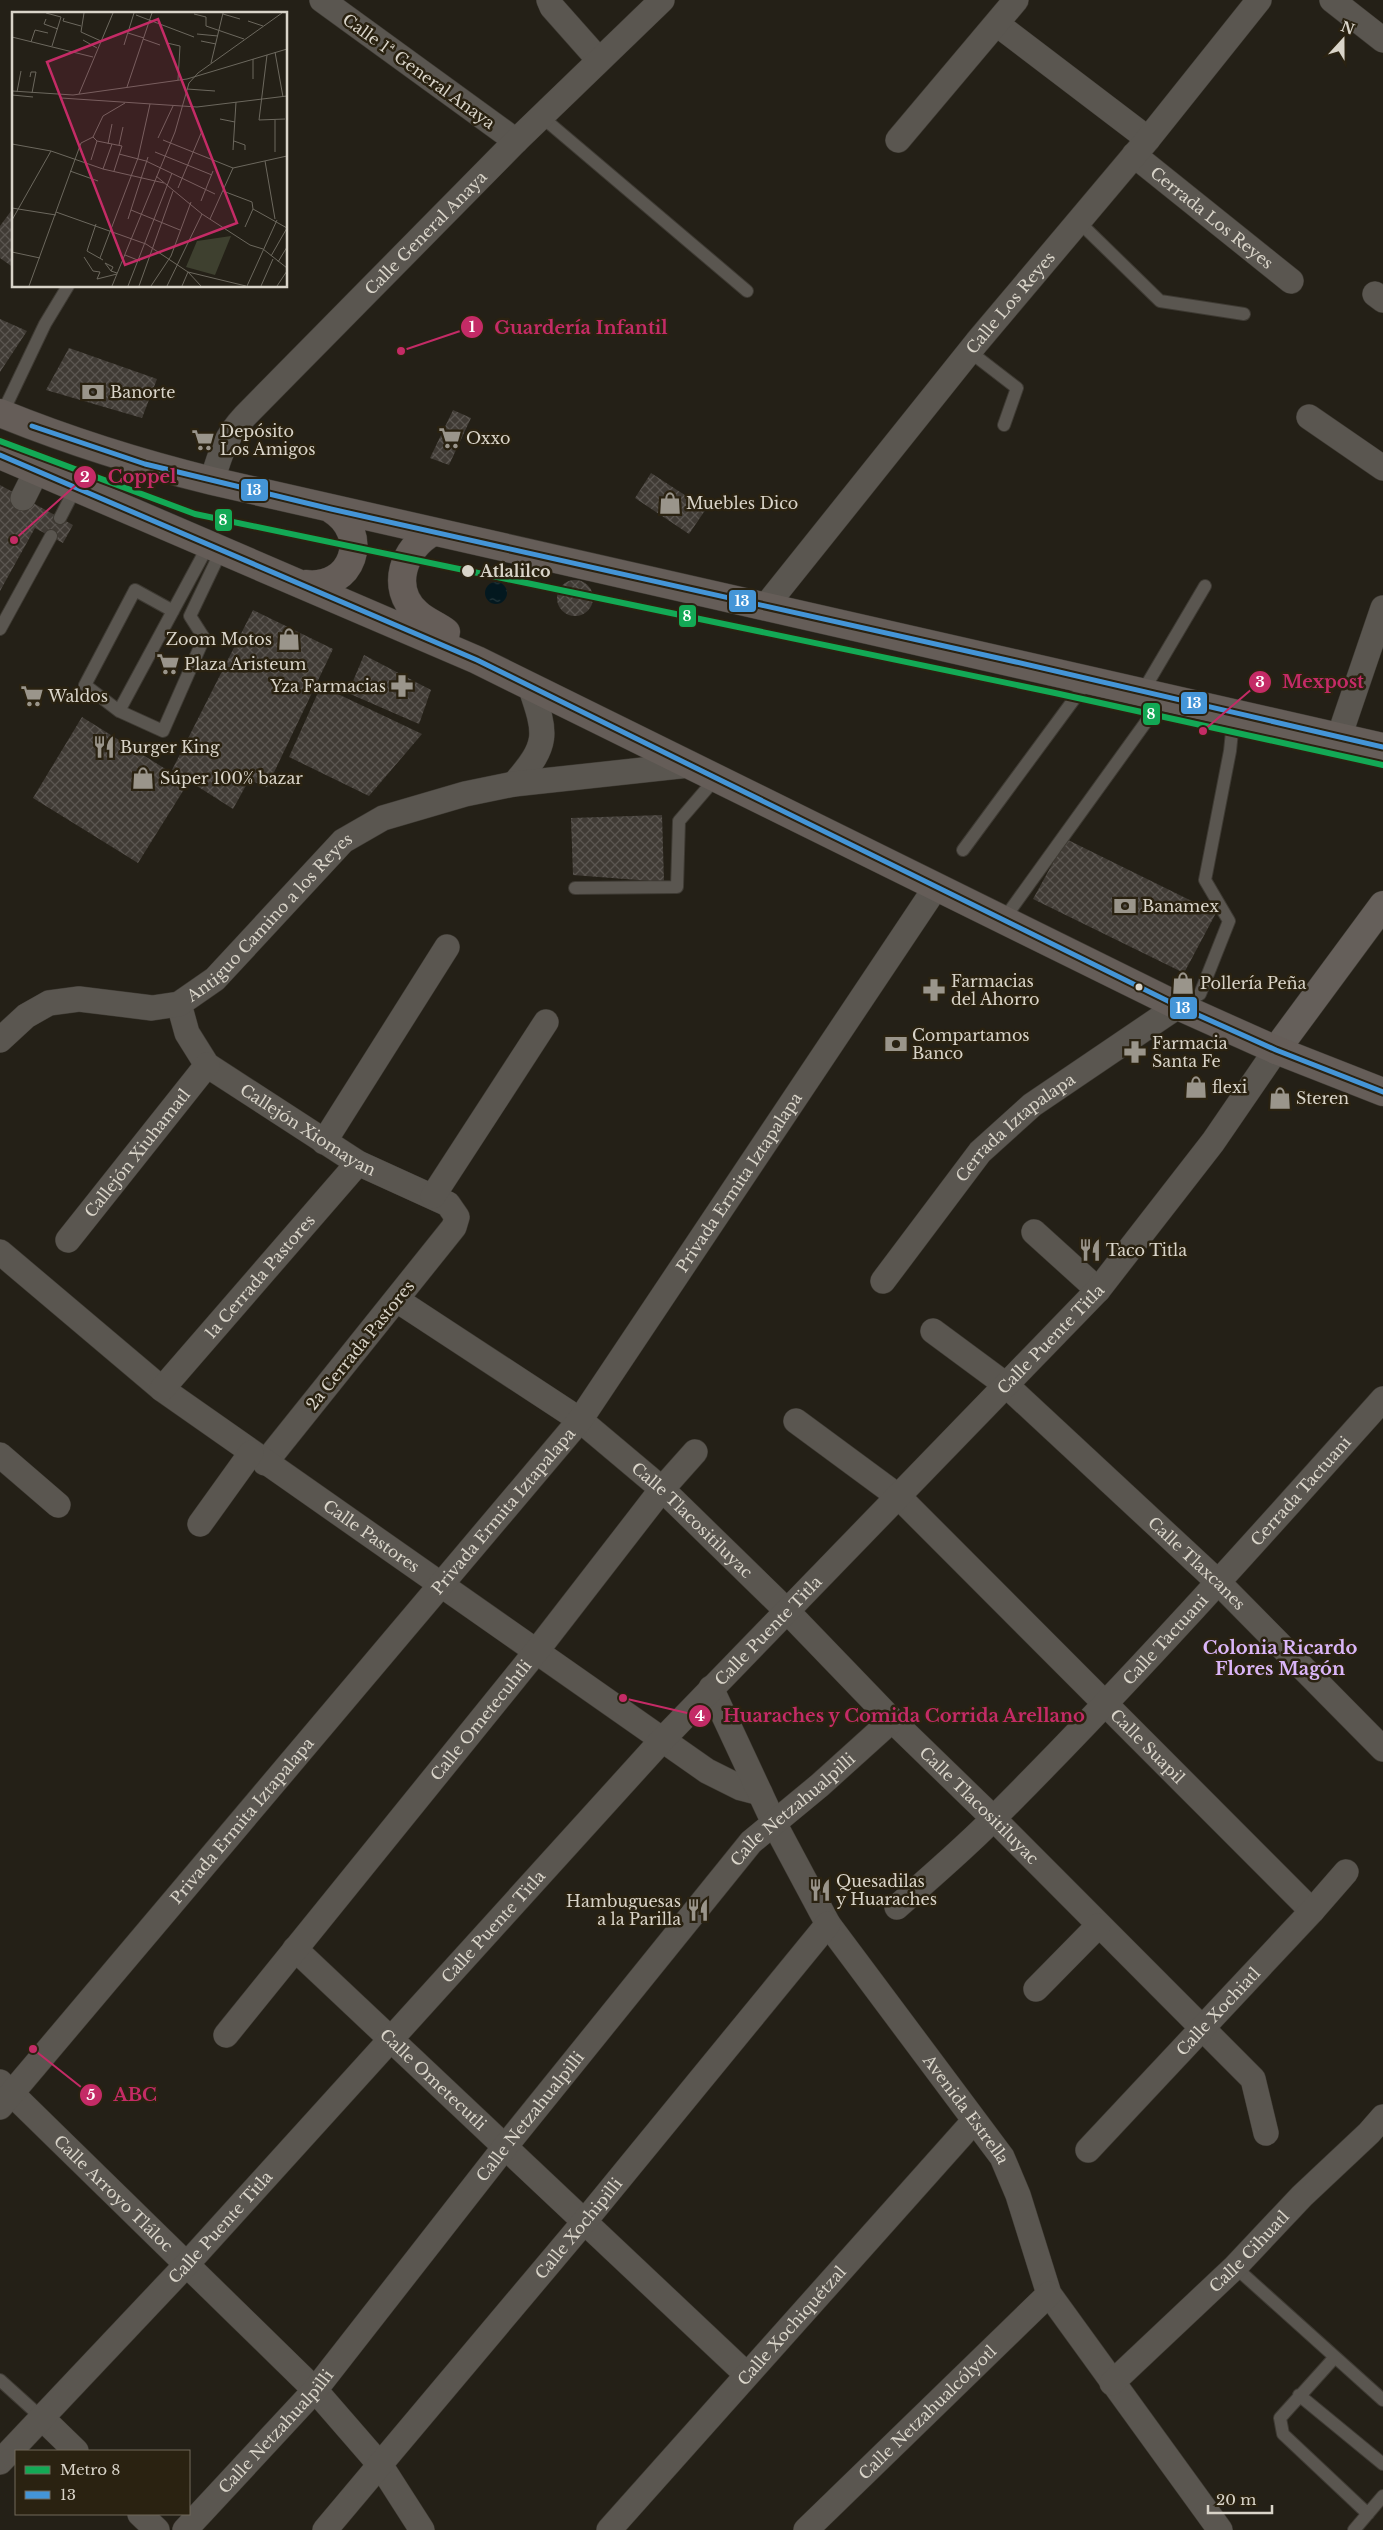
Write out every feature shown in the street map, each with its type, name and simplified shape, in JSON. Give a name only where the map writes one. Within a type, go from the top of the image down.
[{"type":"main road","points":[[1,413],[53,434],[145,464],[331,509],[1089,679],[1383,748]]},
{"type":"main road","points":[[0,455],[305,584],[477,660],[1178,1006],[1276,1050],[1383,1092]]},
{"type":"main road","points":[[305,584],[315,586],[334,580],[342,574],[352,558],[353,539],[351,529],[339,514],[331,509]]},
{"type":"main road","points":[[433,532],[416,543],[405,561],[402,577],[405,594],[417,614],[459,643],[477,660]]},
{"type":"street","name":"Calle 1ª General Anaya","points":[[322,0],[516,141]]},
{"type":"street","points":[[549,0],[552,8],[599,60]]},
{"type":"street","name":"Calle General Anaya","points":[[212,480],[229,433],[516,141],[662,0]]},
{"type":"street","points":[[898,140],[1016,0]]},
{"type":"street","name":"Calle Los Reyes","points":[[765,607],[970,351],[1141,147],[1259,0]]},
{"type":"street","points":[[1332,0],[1383,40]]},
{"type":"street","name":"Cerrada Los Reyes","points":[[997,24],[1141,147],[1291,281]]},
{"type":"street","points":[[1309,417],[1383,468]]},
{"type":"street","points":[[23,498],[37,470]]},
{"type":"street","points":[[1339,737],[1383,608]]},
{"type":"street","points":[[514,784],[531,764],[540,749],[543,735],[542,720],[530,686]]},
{"type":"street","name":"Antiguo Camino a los Reyes","points":[[0,1040],[26,1016],[49,1003],[78,999],[152,1008],[179,1004],[215,979],[343,841],[383,818],[464,794],[514,784],[689,765]]},
{"type":"street","name":"Privada Ermita Iztapalapa","points":[[4,2094],[580,1420],[936,888]]},
{"type":"street","name":"Calle Puente Titla","points":[[0,2462],[187,2264],[663,1739],[1098,1290],[1213,1142],[1276,1050],[1383,904]]},
{"type":"street","points":[[324,1142],[447,947]]},
{"type":"street","name":"Callejón Xiomayan","points":[[179,1004],[187,1033],[207,1065],[358,1163],[448,1204],[457,1217],[454,1227]]},
{"type":"street","name":"Cerrada Iztapalapa","points":[[883,1281],[980,1152],[1032,1105],[1178,1006]]},
{"type":"street","points":[[433,1196],[546,1022]]},
{"type":"street","name":"Callejón Xiuhamatl","points":[[68,1240],[207,1065]]},
{"type":"street","name":"1a Cerrada Pastores","points":[[162,1389],[358,1163]]},
{"type":"street","name":"2a Cerrada Pastores","points":[[200,1524],[397,1300],[454,1227]]},
{"type":"street","points":[[1034,1232],[1098,1290]]},
{"type":"street","name":"Calle Pastores","points":[[0,1252],[162,1389],[258,1458],[440,1584],[535,1653],[707,1771],[742,1788],[760,1793]]},
{"type":"street","name":"Calle Tlacositiluyac","points":[[397,1300],[580,1420],[662,1489],[786,1610],[892,1720],[994,1818],[1098,1926],[1253,2079],[1266,2133]]},
{"type":"street","name":"Calle Tlaxcanes","points":[[932,1331],[1006,1385],[1218,1582],[1383,1749]]},
{"type":"street","name":"Cerrada Tactuani","points":[[1218,1582],[1383,1399]]},
{"type":"street","name":"Calle Suapil","points":[[796,1421],[899,1497],[1312,1911]]},
{"type":"street","name":"Calle Ometecuhtli","points":[[226,2035],[535,1653],[662,1489],[695,1452]]},
{"type":"street","points":[[0,1455],[58,1505]]},
{"type":"street","name":"Calle Tactuani","points":[[898,1907],[994,1818],[1218,1582]]},
{"type":"street","name":"Avenida Estrella","points":[[711,1688],[774,1823],[828,1924],[1002,2157],[1018,2195],[1049,2294],[1220,2530]]},
{"type":"street","name":"Calle Netzahualpilli","points":[[185,2530],[315,2390],[504,2148],[751,1842],[892,1720]]},
{"type":"street","name":"Calle Xochiatl","points":[[1088,2150],[1312,1911],[1346,1872]]},
{"type":"street","name":"Calle Xochipilli","points":[[325,2530],[381,2466],[584,2222],[828,1924]]},
{"type":"street","points":[[1036,1989],[1098,1926]]},
{"type":"street","name":"Calle Ometecutli","points":[[295,1949],[746,2374]]},
{"type":"street","name":"Calle Arroyo Tláloc","points":[[4,2094],[187,2264],[315,2390],[381,2466],[422,2530]]},
{"type":"street","name":"Calle Xochiquétzal","points":[[609,2530],[746,2374],[862,2248],[974,2121]]},
{"type":"street","name":"Calle Cihuatl","points":[[1112,2383],[1235,2267],[1302,2196],[1378,2131]]},
{"type":"street","name":"Calle Netzahualcólyotl","points":[[806,2530],[1049,2294]]},
{"type":"street","points":[[41,2417],[75,2450]]},
{"type":"street","points":[[141,2515],[157,2530]]},
{"type":"lane","points":[[542,117],[747,291]]},
{"type":"lane","points":[[1078,221],[1160,302],[1244,314]]},
{"type":"lane","points":[[1,413],[46,324],[67,288]]},
{"type":"lane","points":[[970,351],[1017,388],[1004,425]]},
{"type":"lane","points":[[60,518],[76,487]]},
{"type":"lane","points":[[0,629],[51,536]]},
{"type":"lane","points":[[119,711],[173,611],[215,546]]},
{"type":"lane","points":[[173,611],[135,590],[85,685],[119,711],[163,731],[204,638],[190,616],[215,546]]},
{"type":"lane","points":[[1004,919],[1153,694],[1205,586]]},
{"type":"lane","points":[[963,850],[1089,679]]},
{"type":"lane","points":[[1178,1006],[1200,994],[1229,921],[1205,880],[1230,751],[1234,712]]},
{"type":"lane","points":[[575,888],[676,887],[679,821],[716,778]]},
{"type":"lane","points":[[1235,2267],[1383,2400]]},
{"type":"lane","points":[[1335,2357],[1299,2394],[1280,2418],[1283,2434],[1368,2514]]},
{"type":"lane","points":[[0,2380],[41,2417]]},
{"type":"lane","points":[[1299,2394],[1383,2464]]},
{"type":"lane","points":[[1354,2530],[1383,2496]]},
{"type":"water","points":[[492,582],[500,582],[507,589],[507,597],[500,604],[492,604],[485,597],[485,589]]},
{"type":"building","points":[[12,210],[12,267],[0,258],[0,226]]},
{"type":"building","points":[[0,319],[27,331],[0,372]]},
{"type":"building","points":[[69,348],[157,379],[142,418],[46,390]]},
{"type":"building","name":"Oxxo","points":[[453,410],[471,418],[449,465],[430,458]]},
{"type":"building","name":"Muebles Dico","points":[[651,473],[706,509],[689,534],[635,498]]},
{"type":"building","points":[[0,485],[73,525],[63,543],[35,528],[0,591]]},
{"type":"building","points":[[575,580],[582,581],[588,585],[592,591],[592,605],[588,611],[582,615],[575,616],[568,615],[562,611],[558,605],[557,598],[558,591],[562,585],[568,581]]},
{"type":"building","points":[[253,610],[333,649],[267,787],[249,780],[233,809],[172,770]]},
{"type":"building","points":[[364,655],[431,690],[419,724],[348,693]]},
{"type":"building","points":[[321,686],[422,734],[369,796],[289,757]]},
{"type":"building","points":[[82,717],[188,783],[138,863],[33,798]]},
{"type":"building","points":[[662,815],[664,882],[573,875],[571,818]]},
{"type":"building","name":"Banamex","points":[[1066,839],[1216,913],[1184,973],[1033,899]]},
{"type":"metro line","name":"8","points":[[0,441],[195,514],[1055,693],[1383,765]]},
{"type":"transit line","name":"13","points":[[32,426],[145,464],[331,509],[1016,662],[1383,747]]},
{"type":"transit line","name":"13","points":[[0,455],[477,660],[1178,1006],[1276,1050],[1383,1092]]},
{"type":"place","name":"Guardería Infantil","points":[[401,351]]},
{"type":"place","name":"Banorte","points":[[93,392]]},
{"type":"place","name":"Oxxo","points":[[450,438]]},
{"type":"place","name":"Depósito Los Amigos","points":[[203,440]]},
{"type":"place","name":"Muebles Dico","points":[[670,503]]},
{"type":"place","name":"Coppel","points":[[14,540]]},
{"type":"place","name":"Atlalilco","points":[[468,571]]},
{"type":"place","name":"Zoom Motos","points":[[289,639]]},
{"type":"place","name":"Plaza Aristeum","points":[[168,664]]},
{"type":"place","name":"Yza Farmacias","points":[[402,686]]},
{"type":"place","name":"Waldos","points":[[32,696]]},
{"type":"place","name":"Mexpost","points":[[1203,731]]},
{"type":"place","name":"Burger King","points":[[104,747]]},
{"type":"place","name":"Súper 100% bazar","points":[[143,778]]},
{"type":"place","name":"Banamex","points":[[1125,906]]},
{"type":"place","name":"Pollería Peña","points":[[1183,983]]},
{"type":"place","name":"Farmacias del Ahorro","points":[[934,990]]},
{"type":"place","name":"Compartamos Banco","points":[[896,1044]]},
{"type":"place","name":"Farmacia Santa Fe","points":[[1135,1052]]},
{"type":"place","name":"flexi","points":[[1196,1087]]},
{"type":"place","name":"Steren","points":[[1280,1098]]},
{"type":"place","name":"Taco Titla","points":[[1090,1250]]},
{"type":"place","name":"Huaraches y Comida Corrida Arellano","points":[[623,1698]]},
{"type":"place","name":"Quesadilas y Huaraches","points":[[820,1890]]},
{"type":"place","name":"Hambuguesas a la Parilla","points":[[698,1910]]},
{"type":"place","name":"ABC","points":[[33,2049]]},
{"type":"district","name":"Colonia Ricardo Flores Magón","points":[[1280,1658]]}]
